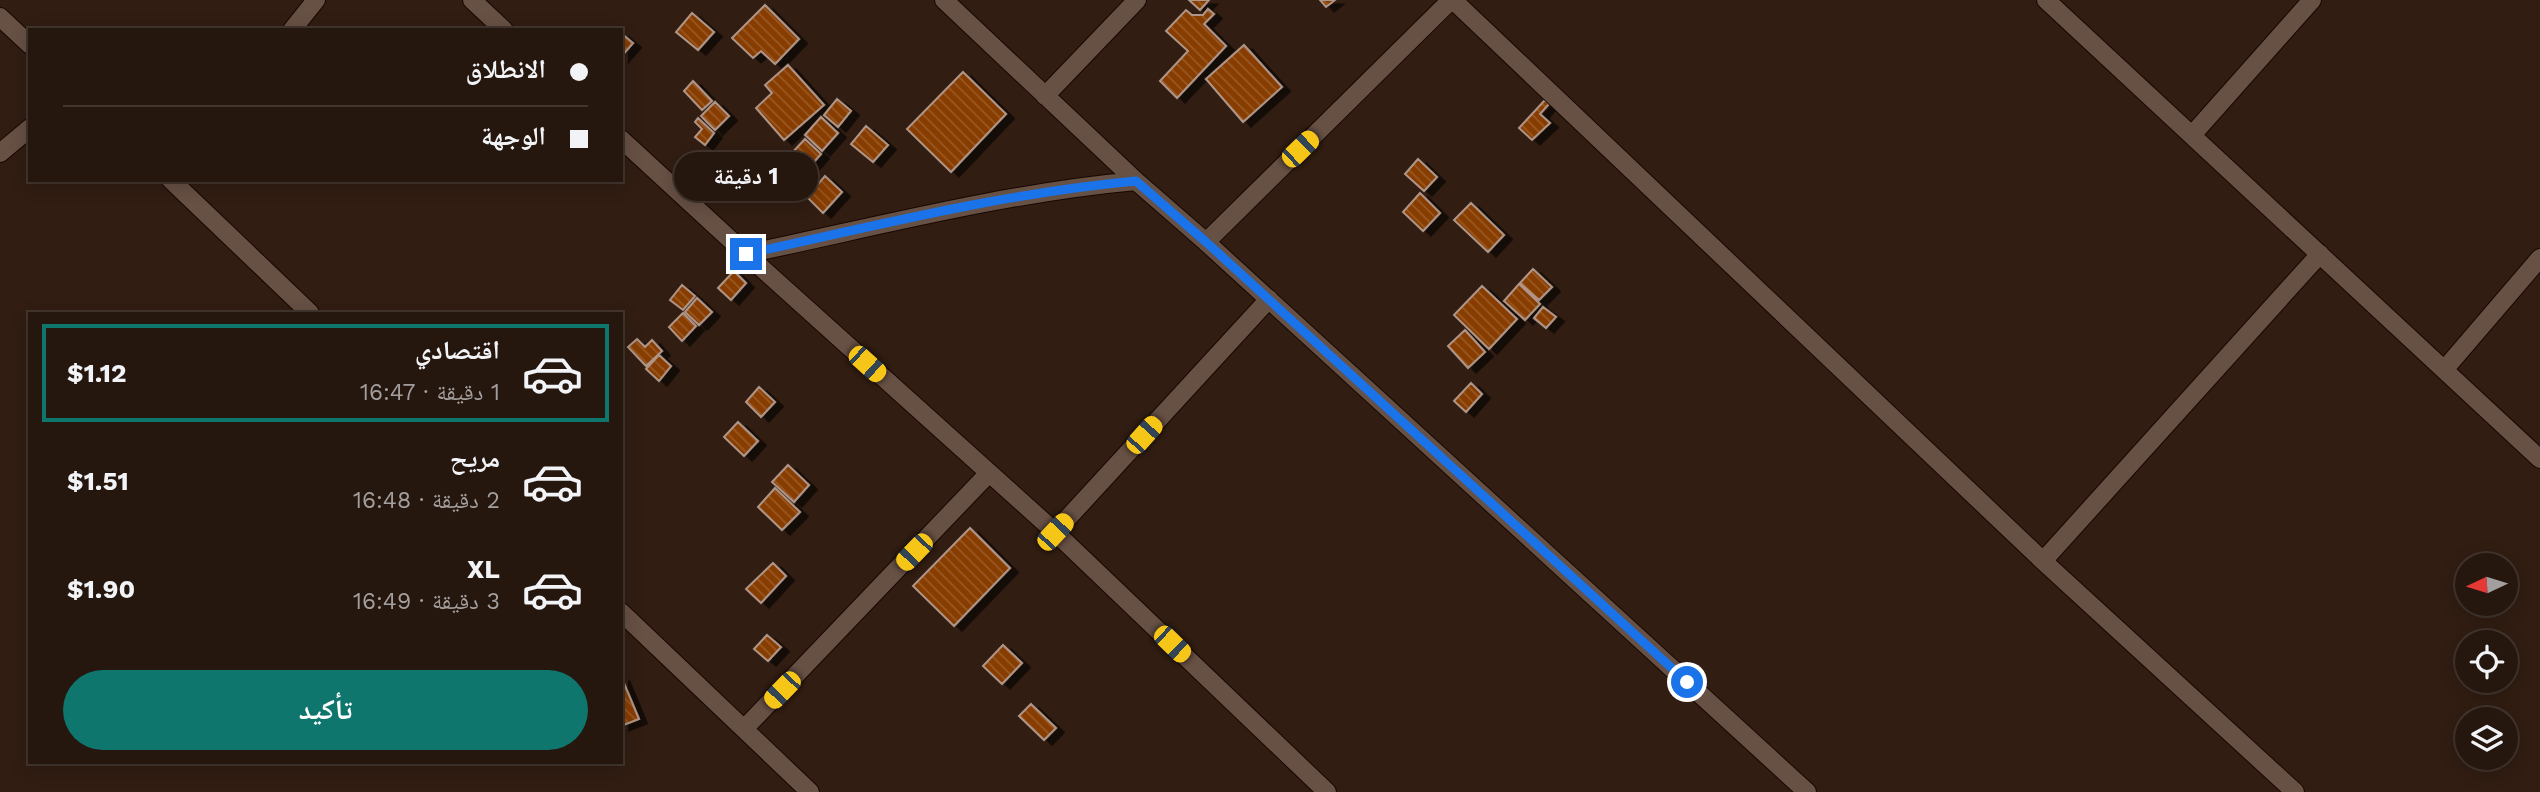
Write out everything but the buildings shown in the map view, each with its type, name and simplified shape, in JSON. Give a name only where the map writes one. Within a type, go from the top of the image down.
[{"type":"street","points":[[294,28],[316,0]]},
{"type":"street","points":[[472,0],[502,28]]},
{"type":"street","points":[[944,0],[1136,181],[1269,299],[1807,792]]},
{"type":"street","points":[[1045,96],[1137,0]]},
{"type":"street","points":[[1206,242],[1452,0],[2043,561],[2295,792]]},
{"type":"street","points":[[2046,0],[2540,459]]},
{"type":"street","points":[[2193,134],[2312,0]]},
{"type":"street","points":[[0,17],[28,43]]},
{"type":"street","points":[[0,153],[28,130]]},
{"type":"street","points":[[623,141],[1055,532],[1327,792]]},
{"type":"street","points":[[746,254],[1021,196],[1071,187],[1136,181]]},
{"type":"street","points":[[173,182],[309,312]]},
{"type":"street","points":[[2043,561],[2320,254]]},
{"type":"street","points":[[2444,370],[2540,258]]},
{"type":"street","points":[[1055,532],[1269,299]]},
{"type":"street","points":[[744,729],[989,473]]},
{"type":"street","points":[[623,614],[810,792]]},
{"type":"route","points":[[746,254],[1021,196],[1071,187],[1136,181],[1687,682]]}]
